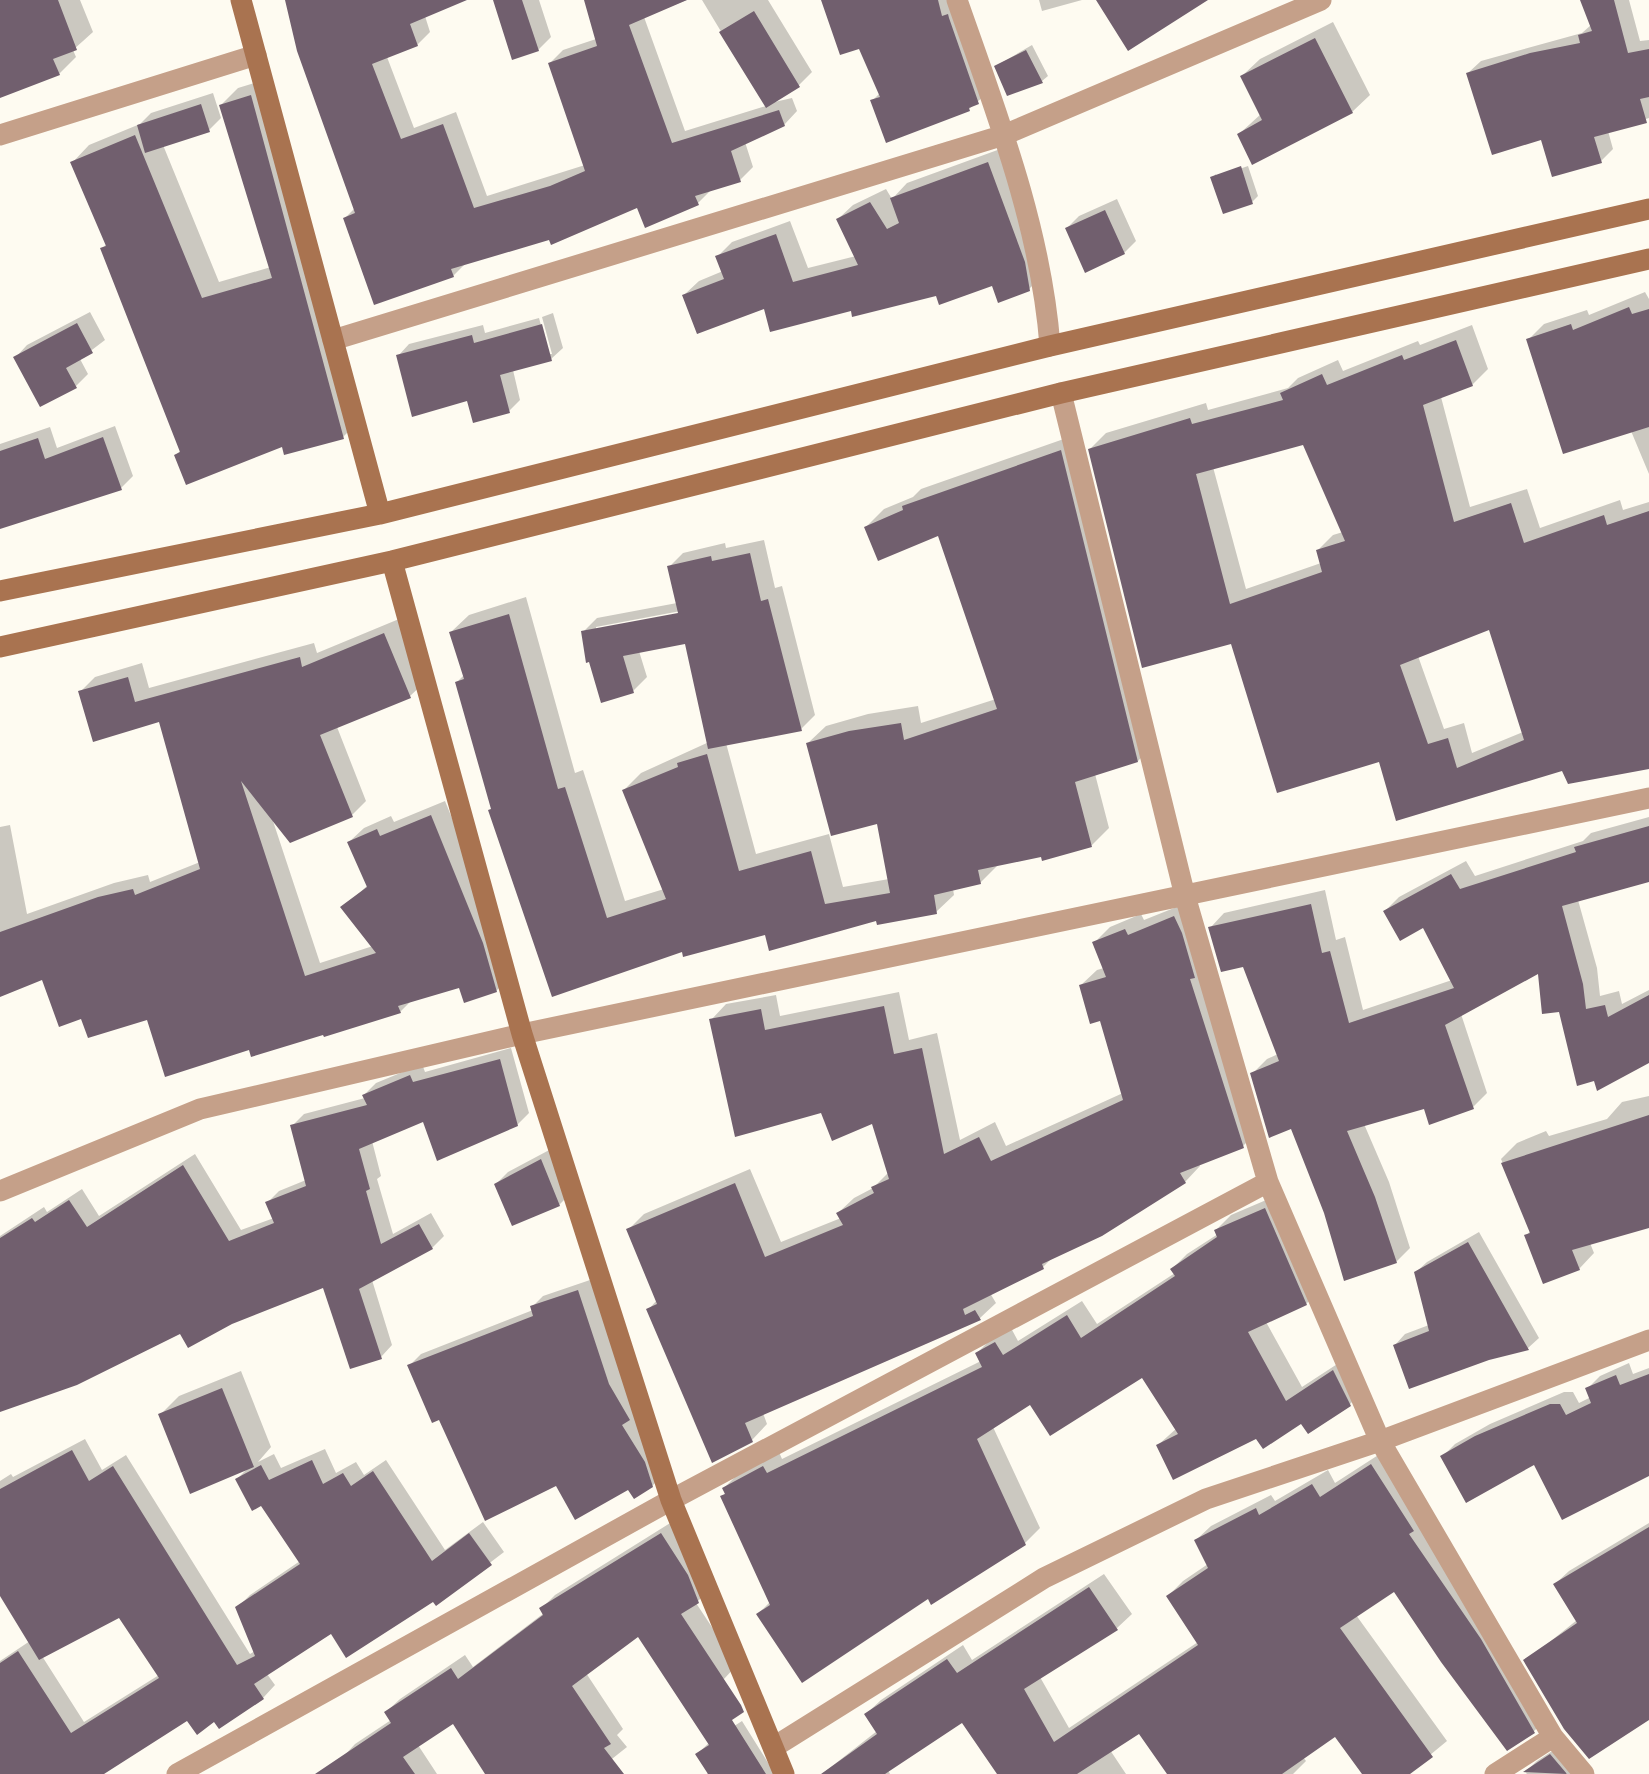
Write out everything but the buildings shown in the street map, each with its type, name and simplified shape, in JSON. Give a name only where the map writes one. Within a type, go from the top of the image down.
[{"type":"main road","points":[[242,0],[380,513]]},
{"type":"main road","points":[[0,591],[380,513],[1050,345],[1649,209]]},
{"type":"main road","points":[[0,647],[392,561],[1061,393],[1649,259]]},
{"type":"main road","points":[[392,561],[522,1034],[671,1500],[784,1774]]},
{"type":"street","points":[[957,0],[1004,135],[1046,294],[1050,345]]},
{"type":"street","points":[[332,340],[1004,135],[1321,0]]},
{"type":"street","points":[[0,135],[256,55]]},
{"type":"street","points":[[1061,393],[1185,896],[1268,1182],[1380,1441],[1553,1737],[1584,1774]]},
{"type":"street","points":[[0,1191],[200,1109],[522,1034],[1649,798]]},
{"type":"street","points":[[177,1774],[671,1500],[1268,1182]]},
{"type":"street","points":[[774,1747],[1044,1578],[1206,1499],[1380,1441],[1649,1340]]},
{"type":"street","points":[[1495,1774],[1553,1737]]}]
